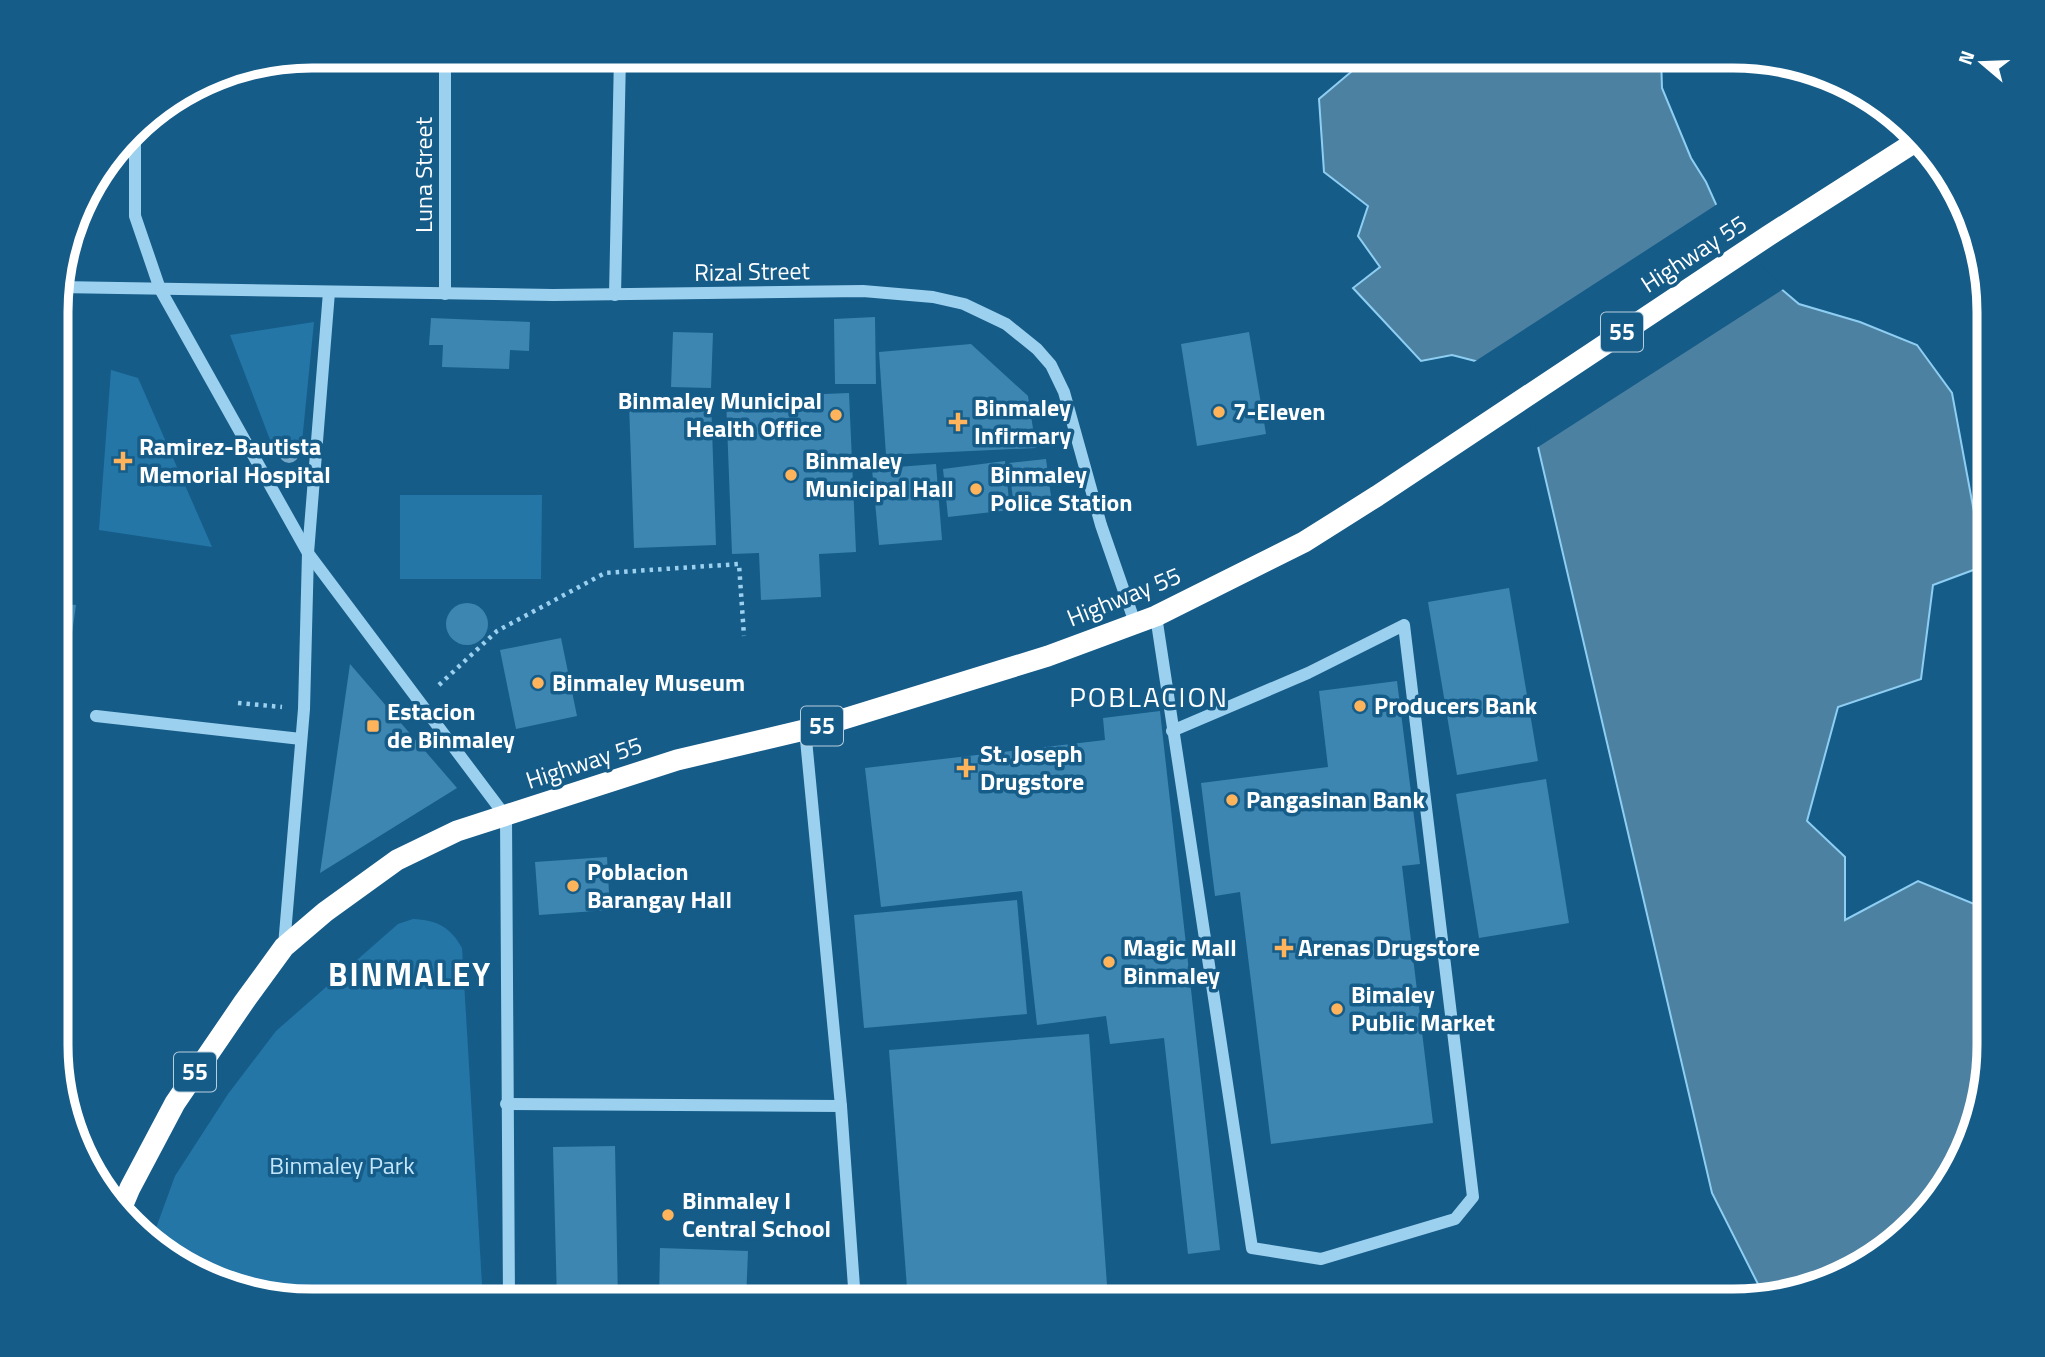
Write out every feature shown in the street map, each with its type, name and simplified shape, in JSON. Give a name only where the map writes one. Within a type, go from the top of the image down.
[{"type":"highway","name":"Highway 55","points":[[284,947],[325,912],[397,860],[457,831],[677,760],[821,726],[1048,656],[1156,616],[1304,542],[1910,145]]},
{"type":"highway","name":"55","points":[[125,1200],[175,1103],[284,947]]},
{"type":"street","name":"Luna Street","points":[[445,294],[446,68]]},
{"type":"street","points":[[615,295],[620,68]]},
{"type":"street","points":[[135,146],[135,216],[160,289],[307,553],[506,817],[509,1289]]},
{"type":"street","name":"Rizal Street","points":[[70,287],[615,295],[863,291],[933,297],[964,304],[1006,324],[1037,349],[1051,365],[1064,392],[1101,525],[1135,623]]},
{"type":"street","points":[[284,947],[304,709],[307,553],[329,292]]},
{"type":"street","points":[[1156,616],[1172,731],[1252,1248],[1321,1259],[1455,1219],[1473,1197],[1404,625],[1308,673],[1172,731]]},
{"type":"street","points":[[96,716],[300,739]]},
{"type":"street","points":[[805,729],[841,1106],[854,1289]]},
{"type":"street","points":[[506,1104],[841,1106]]},
{"type":"path","points":[[420,702],[497,631],[605,573],[739,564],[744,636]]},
{"type":"path","points":[[238,704],[304,709]]},
{"type":"green space","points":[[314,322],[302,442],[272,445],[230,335]]},
{"type":"green space","points":[[111,370],[138,378],[212,547],[99,530]]},
{"type":"green space","points":[[400,495],[542,495],[541,579],[400,579]]},
{"type":"green space","name":"Binmaley Park","points":[[413,919],[429,921],[448,930],[462,948],[482,1289],[280,1287],[234,1276],[204,1264],[177,1248],[155,1230],[175,1176],[228,1094],[276,1031],[398,924]]},
{"type":"shaded area","points":[[1350,68],[1661,68],[1662,88],[1691,158],[1706,182],[1723,220],[1767,277],[1799,304],[1860,322],[1917,345],[1952,393],[1976,523],[1976,569],[1933,585],[1921,679],[1838,707],[1807,821],[1845,857],[1845,920],[1918,881],[1976,905],[1976,1061],[1972,1092],[1952,1153],[1916,1206],[1894,1228],[1855,1256],[1811,1276],[1759,1287],[1712,1193],[1529,408],[1483,363],[1452,355],[1421,361],[1353,288],[1380,267],[1358,236],[1368,206],[1324,172],[1319,99],[1351,72]]},
{"type":"pier","points":[[1719,203],[1726,218],[1770,275],[1785,288],[1535,449],[1526,410],[1481,366],[1471,364]]},
{"type":"building","points":[[875,317],[876,384],[835,384],[834,319]]},
{"type":"building","points":[[431,318],[530,322],[529,351],[510,350],[509,369],[442,367],[443,345],[429,345]]},
{"type":"building","points":[[673,332],[713,333],[711,388],[671,387]]},
{"type":"building","points":[[1249,332],[1266,434],[1197,446],[1181,344]]},
{"type":"building","name":"Binmaley Infirmary","points":[[971,344],[1028,396],[1036,448],[886,455],[879,352]]},
{"type":"building","name":"Binmaley Municipal Hall","points":[[849,393],[856,552],[819,554],[821,597],[761,600],[759,553],[732,554],[726,398]]},
{"type":"building","points":[[711,400],[716,545],[634,548],[629,403]]},
{"type":"building","points":[[1046,459],[1052,504],[1014,509],[1009,463]]},
{"type":"building","name":"Binmaley Police Station","points":[[1005,461],[1010,510],[948,517],[943,469]]},
{"type":"building","points":[[936,464],[942,540],[879,545],[872,469]]},
{"type":"building","points":[[1509,588],[1538,761],[1457,775],[1428,602]]},
{"type":"building","points":[[467,603],[482,609],[488,624],[482,639],[467,645],[452,639],[446,624],[452,609]]},
{"type":"building","points":[[68,604],[76,605],[68,662]]},
{"type":"building","name":"Binmaley Museum","points":[[561,638],[577,716],[516,729],[500,650]]},
{"type":"building","name":"Estacion de Binmaley","points":[[350,664],[457,788],[320,873]]},
{"type":"building","name":"Bimaley Public Market","points":[[1397,681],[1420,864],[1402,866],[1433,1123],[1271,1144],[1240,892],[1215,896],[1201,783],[1328,767],[1319,691]]},
{"type":"building","name":"Magic Mall Binmaley","points":[[1160,711],[1220,1250],[1188,1254],[1164,1038],[1110,1044],[1106,1016],[1037,1025],[1022,891],[881,907],[865,768],[1105,740],[1103,718]]},
{"type":"building","points":[[1546,779],[1569,923],[1479,938],[1456,794]]},
{"type":"building","name":"Poblacion Barangay Hall","points":[[607,857],[610,910],[539,915],[535,862]]},
{"type":"building","points":[[1017,900],[1027,1014],[864,1028],[854,915]]},
{"type":"building","points":[[1089,1034],[1107,1288],[907,1289],[889,1050]]},
{"type":"building","points":[[615,1146],[618,1289],[557,1289],[553,1147]]},
{"type":"building","points":[[660,1248],[748,1251],[746,1289],[659,1289]]},
{"type":"place","name":"7-Eleven","points":[[1219,412]]},
{"type":"place","name":"Binmaley Municipal Health Office","points":[[836,415]]},
{"type":"place","name":"Binmaley Infirmary","points":[[958,422]]},
{"type":"place","name":"Ramirez-Bautista Memorial Hospital","points":[[123,461]]},
{"type":"place","name":"Binmaley Municipal Hall","points":[[791,475]]},
{"type":"place","name":"Binmaley Police Station","points":[[976,489]]},
{"type":"place","name":"Binmaley Museum","points":[[538,683]]},
{"type":"place","name":"Producers Bank","points":[[1360,706]]},
{"type":"place","name":"Estacion de Binmaley","points":[[373,726]]},
{"type":"place","name":"St. Joseph Drugstore","points":[[966,768]]},
{"type":"place","name":"Pangasinan Bank","points":[[1232,800]]},
{"type":"place","name":"Poblacion Barangay Hall","points":[[573,886]]},
{"type":"place","name":"Arenas Drugstore","points":[[1284,948]]},
{"type":"place","name":"Magic Mall Binmaley","points":[[1109,962]]},
{"type":"place","name":"Bimaley Public Market","points":[[1337,1009]]},
{"type":"place","name":"Binmaley I Central School","points":[[668,1215]]},
{"type":"district","name":"POBLACION","points":[[1149,697]]},
{"type":"district","name":"BINMALEY","points":[[410,975]]}]
